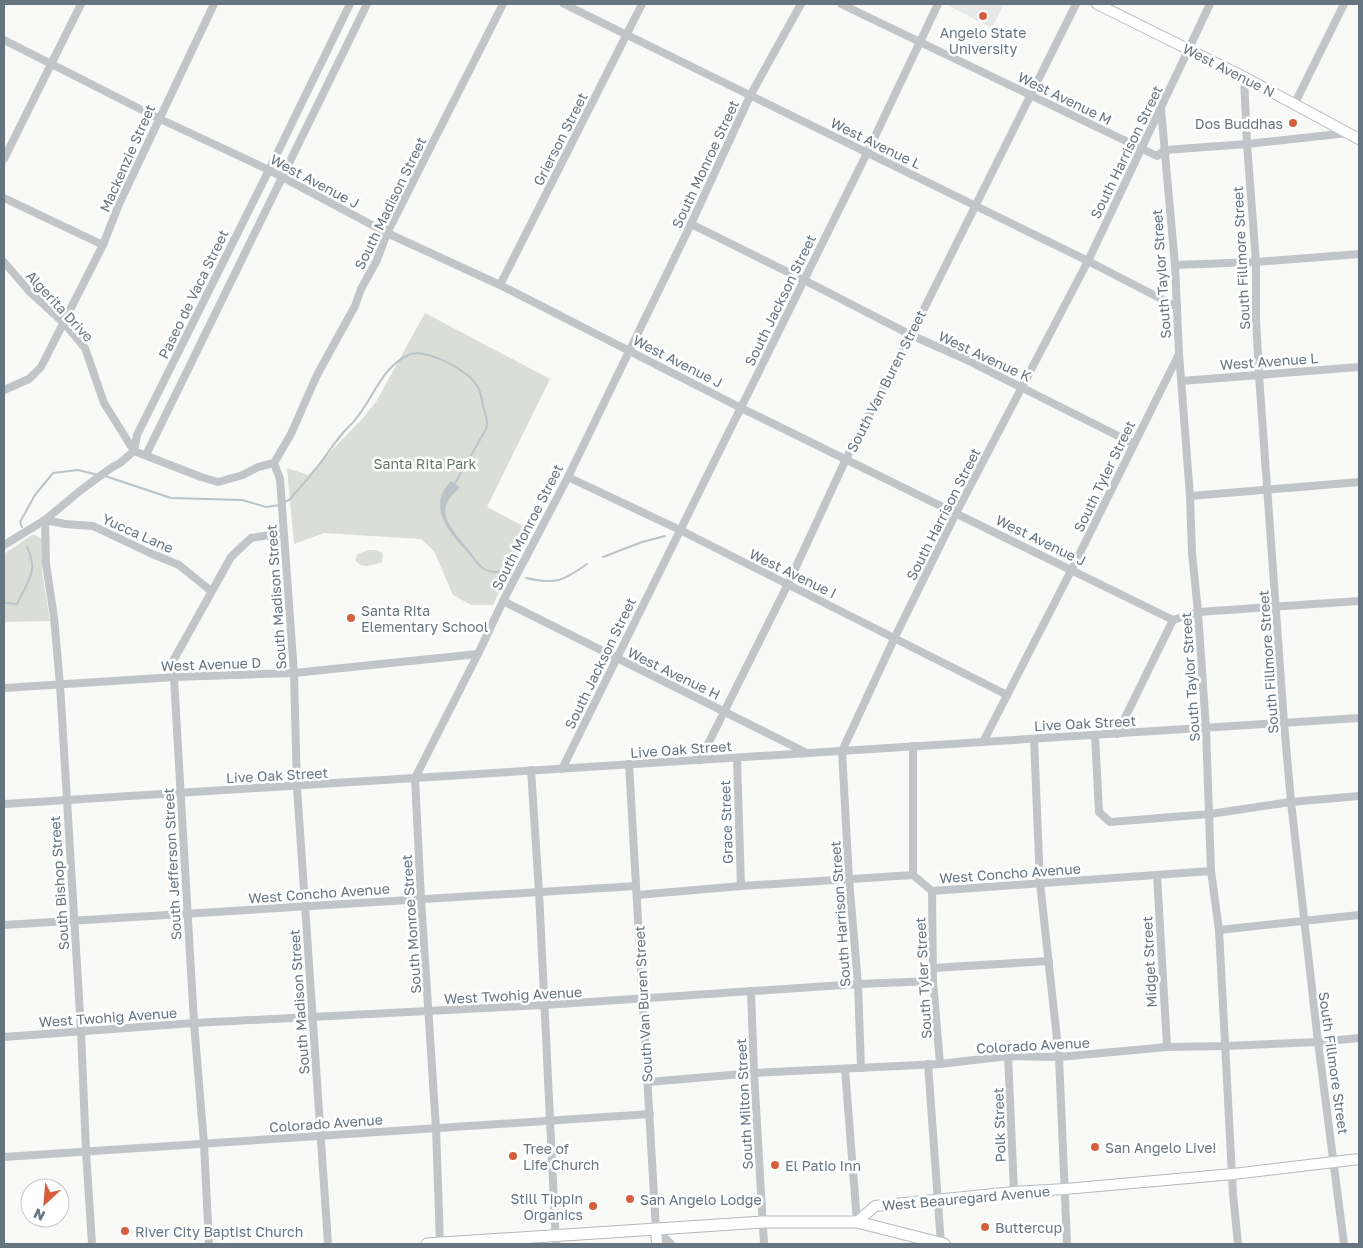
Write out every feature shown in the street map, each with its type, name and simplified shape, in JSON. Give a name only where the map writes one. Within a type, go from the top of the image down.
[{"type":"main road","points":[[427,1244],[556,1241],[656,1230],[763,1222],[857,1222],[942,1244]]},
{"type":"street","points":[[4,159],[50,63],[81,4]]},
{"type":"street","name":"Mackenzie Street","points":[[4,390],[28,379],[41,367],[103,245],[119,204],[158,118],[214,4]]},
{"type":"street","name":"Paseo de Vaca Street","points":[[134,451],[137,435],[350,4]]},
{"type":"street","name":"Paseo de Vaca Street","points":[[146,455],[367,4]]},
{"type":"street","name":"South Madison Street","points":[[328,1244],[297,787],[294,673],[280,479],[274,463],[291,434],[317,375],[355,306],[361,289],[377,260],[387,233],[503,4]]},
{"type":"street","name":"West Avenue L","points":[[564,4],[1088,261],[1177,307]]},
{"type":"street","name":"Grierson Street","points":[[500,285],[642,4]]},
{"type":"street","name":"South Monroe Street","points":[[440,1244],[436,1128],[415,778],[503,601],[568,477],[691,224],[750,96],[801,4]]},
{"type":"street","name":"West Avenue M","points":[[841,4],[1157,156],[1164,150],[1247,144],[1348,133]]},
{"type":"street","name":"South Jackson Street","points":[[562,768],[867,153],[938,4]]},
{"type":"street","name":"South Van Buren Street","points":[[700,760],[788,584],[846,459],[911,335],[1076,4]]},
{"type":"street","name":"West Avenue N","points":[[1097,4],[1295,103],[1359,139]]},
{"type":"street","name":"South Harrison Street","points":[[861,1068],[858,984],[849,879],[842,751],[895,637],[956,514],[1088,261],[1210,4]]},
{"type":"street","points":[[1295,103],[1344,4]]},
{"type":"street","name":"West Avenue J","points":[[4,40],[158,118],[269,170],[387,233],[500,285],[741,408],[1173,620]]},
{"type":"street","name":"South Fillmore Street","points":[[1244,77],[1256,262],[1259,375],[1284,723],[1303,920],[1344,1244]]},
{"type":"street","name":"South Taylor Street","points":[[1161,109],[1175,265],[1192,553],[1206,729],[1211,871],[1219,930],[1233,1194],[1238,1244]]},
{"type":"street","points":[[4,198],[103,245]]},
{"type":"street","name":"West Avenue K","points":[[691,224],[911,335],[1022,387],[1134,444]]},
{"type":"street","points":[[1175,265],[1256,262],[1359,254]]},
{"type":"street","name":"Algerita Drive","points":[[4,262],[29,291],[64,323],[85,348],[104,404],[134,451]]},
{"type":"street","name":"South Tyler Street","points":[[983,742],[1179,354]]},
{"type":"street","name":"West Avenue L","points":[[1182,381],[1359,367]]},
{"type":"street","points":[[4,546],[44,520],[134,451],[218,482],[244,475],[258,467],[274,463]]},
{"type":"street","name":"West Avenue I","points":[[568,477],[680,530],[1007,694]]},
{"type":"street","points":[[1190,496],[1268,488],[1359,482]]},
{"type":"street","name":"Yucca Lane","points":[[44,520],[93,526],[179,565],[211,591]]},
{"type":"street","name":"South Bishop Street","points":[[44,520],[46,564],[54,617],[60,685],[82,1031],[86,1152],[92,1244]]},
{"type":"street","name":"South Jefferson Street","points":[[209,1244],[173,661],[231,557],[252,538],[283,533]]},
{"type":"street","name":"West Avenue H","points":[[503,601],[808,753]]},
{"type":"street","points":[[1117,734],[1173,620],[1198,612],[1359,601]]},
{"type":"street","name":"West Avenue D","points":[[4,688],[175,677],[294,673],[478,654]]},
{"type":"street","name":"Live Oak Street","points":[[4,804],[297,787],[531,770],[1359,718]]},
{"type":"street","points":[[1095,735],[1099,812],[1110,822],[1210,814],[1291,802],[1359,796]]},
{"type":"street","points":[[1034,739],[1040,883],[1059,1057],[1067,1244]]},
{"type":"street","points":[[637,895],[913,875],[913,746]]},
{"type":"street","name":"Grace Street","points":[[737,758],[741,886]]},
{"type":"street","name":"South Van Buren Street","points":[[629,764],[657,1244]]},
{"type":"street","points":[[531,770],[539,892],[556,1241]]},
{"type":"street","name":"West Concho Avenue","points":[[913,875],[932,891],[1211,871]]},
{"type":"street","name":"Midget Street","points":[[1157,875],[1167,1047]]},
{"type":"street","name":"West Concho Avenue","points":[[4,926],[636,886]]},
{"type":"street","name":"South Tyler Street","points":[[932,891],[933,981],[940,1064]]},
{"type":"street","points":[[1219,930],[1359,915]]},
{"type":"street","points":[[933,968],[1048,961]]},
{"type":"street","name":"West Twohig Avenue","points":[[4,1037],[194,1023],[544,1006],[858,984],[933,981]]},
{"type":"street","name":"South Milton Street","points":[[751,992],[764,1244]]},
{"type":"street","name":"Colorado Avenue","points":[[648,1082],[754,1073],[940,1064],[1008,1056],[1059,1057],[1167,1047],[1318,1042],[1359,1038]]},
{"type":"street","name":"Polk Street","points":[[1008,1056],[1014,1192]]},
{"type":"street","points":[[928,1064],[942,1244]]},
{"type":"street","points":[[845,1068],[857,1222]]},
{"type":"street","name":"Colorado Avenue","points":[[4,1157],[650,1114]]},
{"type":"street","name":"West Beauregard Avenue","points":[[857,1222],[875,1206],[1014,1192],[1065,1190],[1233,1174],[1359,1159]]},
{"type":"street","points":[[656,1230],[671,1244]]},
{"type":"shaded area","name":"Angelo State University","points":[[945,4],[1004,4],[992,28]]},
{"type":"shaded area","points":[[451,481],[460,487],[447,503],[445,512],[453,531],[471,553],[470,555],[449,529],[441,511],[440,501]]},
{"type":"green space","name":"Santa Rita Park","points":[[425,313],[550,379],[487,507],[529,529],[493,605],[471,605],[453,595],[434,551],[421,539],[324,533],[294,544],[287,468],[308,475],[362,419],[376,402]]},
{"type":"green space","points":[[32,535],[42,539],[42,572],[50,621],[4,622],[4,554]]},
{"type":"green space","points":[[368,550],[376,550],[383,553],[382,562],[364,566],[355,560],[358,554]]},
{"type":"waterway","points":[[284,502],[289,500],[302,486],[355,420],[391,368],[408,355],[416,353],[435,357],[456,367],[473,380],[480,392],[487,425],[454,485]]},
{"type":"waterway","points":[[22,527],[20,522],[35,495],[53,473],[78,470],[98,475]]},
{"type":"waterway","points":[[105,476],[171,498],[242,500],[266,507],[280,505]]},
{"type":"waterway","points":[[603,557],[642,542],[665,536]]},
{"type":"waterway","points":[[4,603],[17,604],[31,576],[32,563],[27,547]]},
{"type":"waterway","points":[[470,553],[477,563],[491,572],[510,572]]},
{"type":"waterway","points":[[526,578],[545,581],[559,580],[587,564]]},
{"type":"place","name":"Angelo State University","points":[[983,16]]},
{"type":"place","name":"Dos Buddhas","points":[[1293,123]]},
{"type":"place","name":"Santa Rita Elementary School","points":[[351,618]]},
{"type":"place","name":"San Angelo Live!","points":[[1095,1147]]},
{"type":"place","name":"Tree of Life Church","points":[[513,1156]]},
{"type":"place","name":"El Patio Inn","points":[[775,1165]]},
{"type":"place","name":"San Angelo Lodge","points":[[630,1199]]},
{"type":"place","name":"Still Tippin Organics","points":[[593,1206]]},
{"type":"place","name":"Buttercup","points":[[985,1227]]},
{"type":"place","name":"River City Baptist Church","points":[[125,1231]]}]
